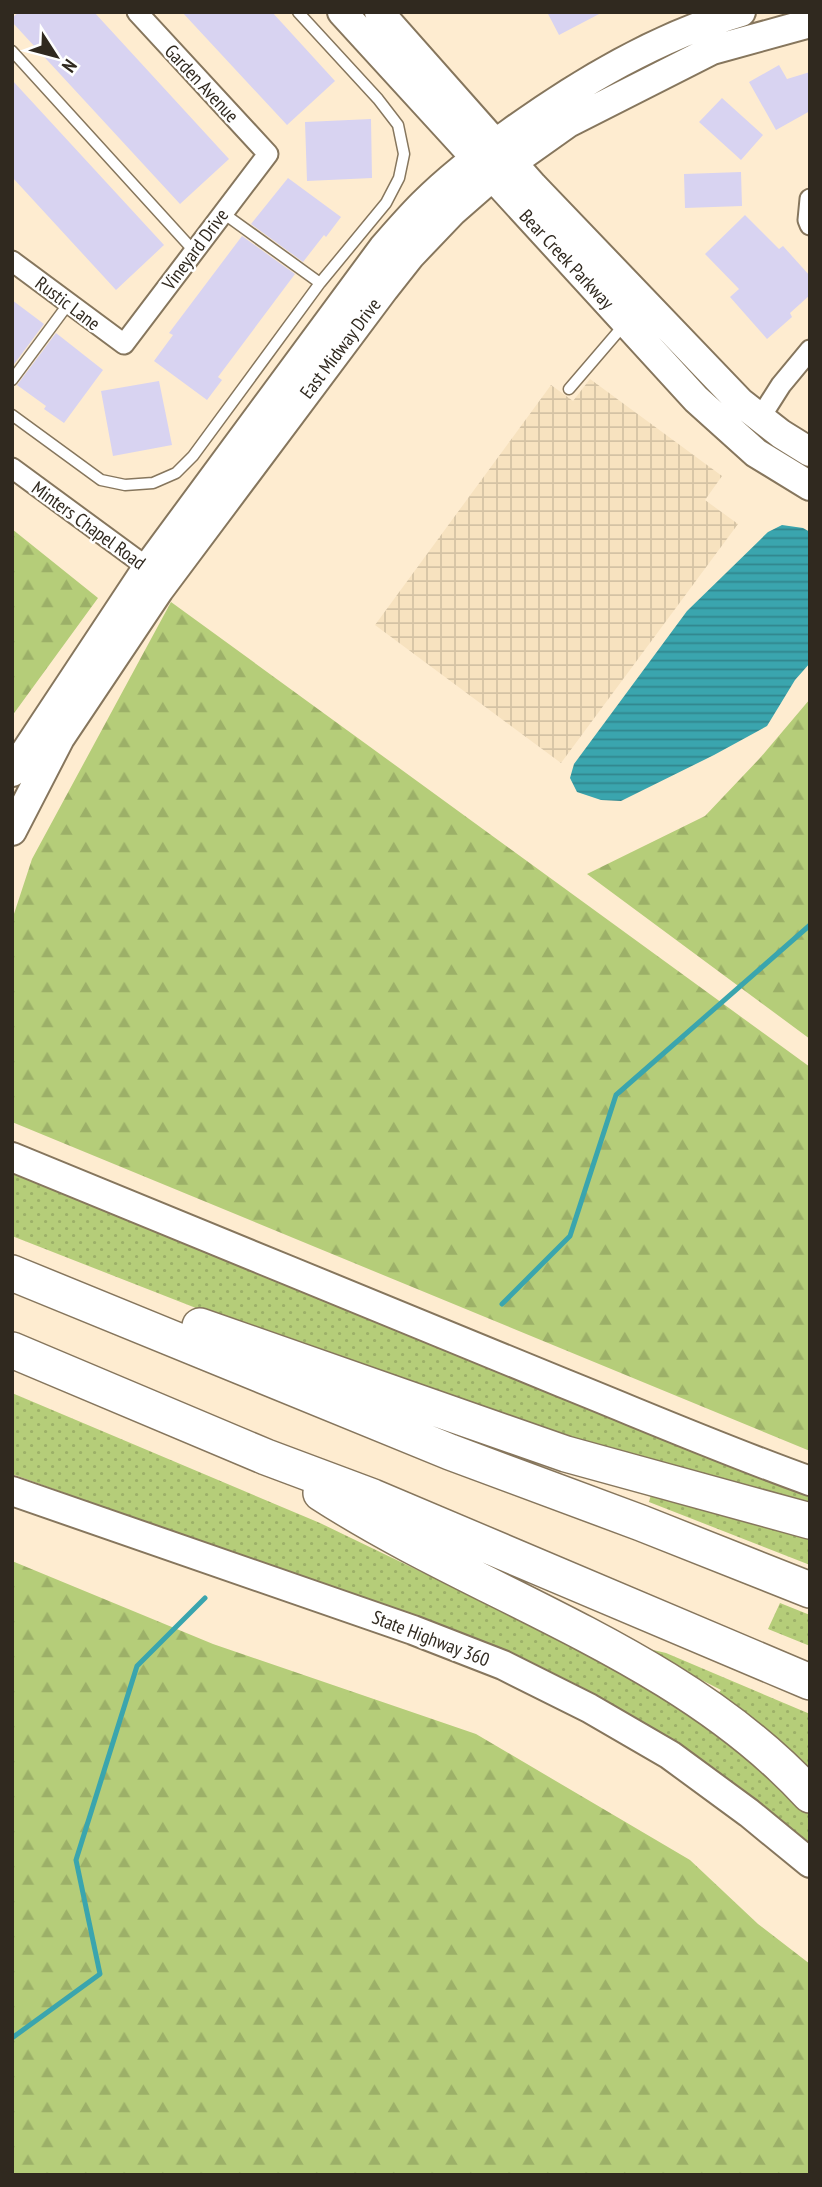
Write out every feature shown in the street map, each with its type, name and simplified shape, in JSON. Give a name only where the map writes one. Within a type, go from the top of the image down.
[{"type":"highway","points":[[12,1273],[450,1452],[810,1590]]},
{"type":"highway","points":[[70,1297],[147,1307],[566,1454],[810,1521]]},
{"type":"highway","points":[[12,1350],[266,1457],[373,1497],[810,1682]]},
{"type":"highway","points":[[266,1457],[366,1522],[639,1664],[700,1702],[752,1741],[810,1796]]},
{"type":"main road","name":"Bear Creek Parkway","points":[[341,12],[731,393],[760,418],[810,452]]},
{"type":"main road","name":"Bear Creek Parkway","points":[[379,12],[626,323],[696,399],[756,453],[810,486]]},
{"type":"main road","name":"East Midway Drive","points":[[494,160],[548,105],[604,71],[662,41],[741,12]]},
{"type":"main road","name":"East Midway Drive","points":[[12,772],[156,574],[383,248],[424,203],[494,160],[712,50],[810,23]]},
{"type":"main road","name":"East Midway Drive","points":[[12,831],[60,738],[156,574]]},
{"type":"main road","points":[[12,1157],[759,1463],[810,1480]]},
{"type":"main road","name":"State Highway 360","points":[[12,1492],[413,1630],[503,1665],[589,1708],[670,1755],[749,1813],[810,1863]]},
{"type":"street","name":"Garden Avenue","points":[[137,12],[268,154]]},
{"type":"street","name":"Vineyard Drive","points":[[124,344],[268,154]]},
{"type":"street","points":[[810,200],[810,225]]},
{"type":"street","name":"Rustic Lane","points":[[12,261],[124,344]]},
{"type":"street","points":[[760,418],[781,385],[810,350]]},
{"type":"street","name":"Minters Chapel Road","points":[[12,468],[156,574]]},
{"type":"lane","points":[[12,415],[101,480],[125,485],[153,483],[176,473],[193,456],[320,284],[386,203],[399,178],[404,154],[398,125],[378,99],[298,12]]},
{"type":"lane","points":[[12,51],[194,251]]},
{"type":"lane","points":[[223,213],[320,284]]},
{"type":"lane","points":[[12,380],[69,303]]},
{"type":"lane","points":[[569,389],[626,323]]},
{"type":"shaded area","points":[[590,379],[722,476],[705,500],[738,524],[561,763],[375,625],[551,385],[573,401]]},
{"type":"green space","points":[[12,529],[98,598],[12,716]]},
{"type":"green space","points":[[171,602],[810,1067],[810,1451],[12,1122],[12,920],[32,859]]},
{"type":"green space","points":[[810,699],[810,1039],[587,874],[705,816],[760,758]]},
{"type":"green space","points":[[12,1172],[810,1492],[810,1510],[649,1467],[275,1339],[12,1236]]},
{"type":"green space","points":[[12,1393],[320,1523],[562,1640],[706,1718],[810,1811],[810,1847],[470,1639],[12,1474]]},
{"type":"green space","points":[[653,1487],[810,1530],[810,1565],[649,1502]]},
{"type":"green space","points":[[12,1561],[213,1644],[476,1734],[690,1860],[758,1924],[810,1964],[810,2175],[12,2175]]},
{"type":"green space","points":[[780,1603],[810,1615],[810,1646],[768,1629]]},
{"type":"green space","points":[[649,1649],[666,1653],[810,1714],[810,1783],[718,1694],[721,1690],[647,1652]]},
{"type":"water","points":[[782,525],[803,528],[810,532],[810,663],[795,680],[767,726],[621,801],[601,800],[577,792],[570,778],[574,764],[687,611],[768,532]]},
{"type":"building","points":[[19,12],[94,12],[229,159],[180,204],[12,22],[12,18]]},
{"type":"building","points":[[182,12],[272,12],[335,81],[287,125]]},
{"type":"building","points":[[547,12],[603,12],[559,35]]},
{"type":"building","points":[[779,65],[787,79],[810,72],[810,111],[776,130],[749,82]]},
{"type":"building","points":[[12,80],[164,245],[116,290],[12,177]]},
{"type":"building","points":[[722,98],[763,135],[741,160],[699,122]]},
{"type":"building","points":[[371,119],[372,178],[307,181],[305,122]]},
{"type":"building","points":[[741,172],[742,206],[685,208],[684,174]]},
{"type":"building","points":[[288,178],[341,217],[303,262],[251,224]]},
{"type":"building","points":[[745,215],[779,249],[783,246],[810,276],[810,295],[790,313],[792,317],[767,339],[730,297],[739,289],[705,254]]},
{"type":"building","points":[[242,236],[295,274],[218,377],[222,380],[207,400],[154,361],[173,335],[169,333]]},
{"type":"building","points":[[12,300],[44,324],[12,367]]},
{"type":"building","points":[[56,333],[103,370],[64,423],[17,385]]},
{"type":"building","points":[[159,381],[172,445],[113,456],[101,391]]},
{"type":"waterway","points":[[502,1304],[570,1236],[616,1095],[810,925]]},
{"type":"waterway","points":[[12,2038],[100,1974],[76,1860],[137,1666],[205,1598]]}]
